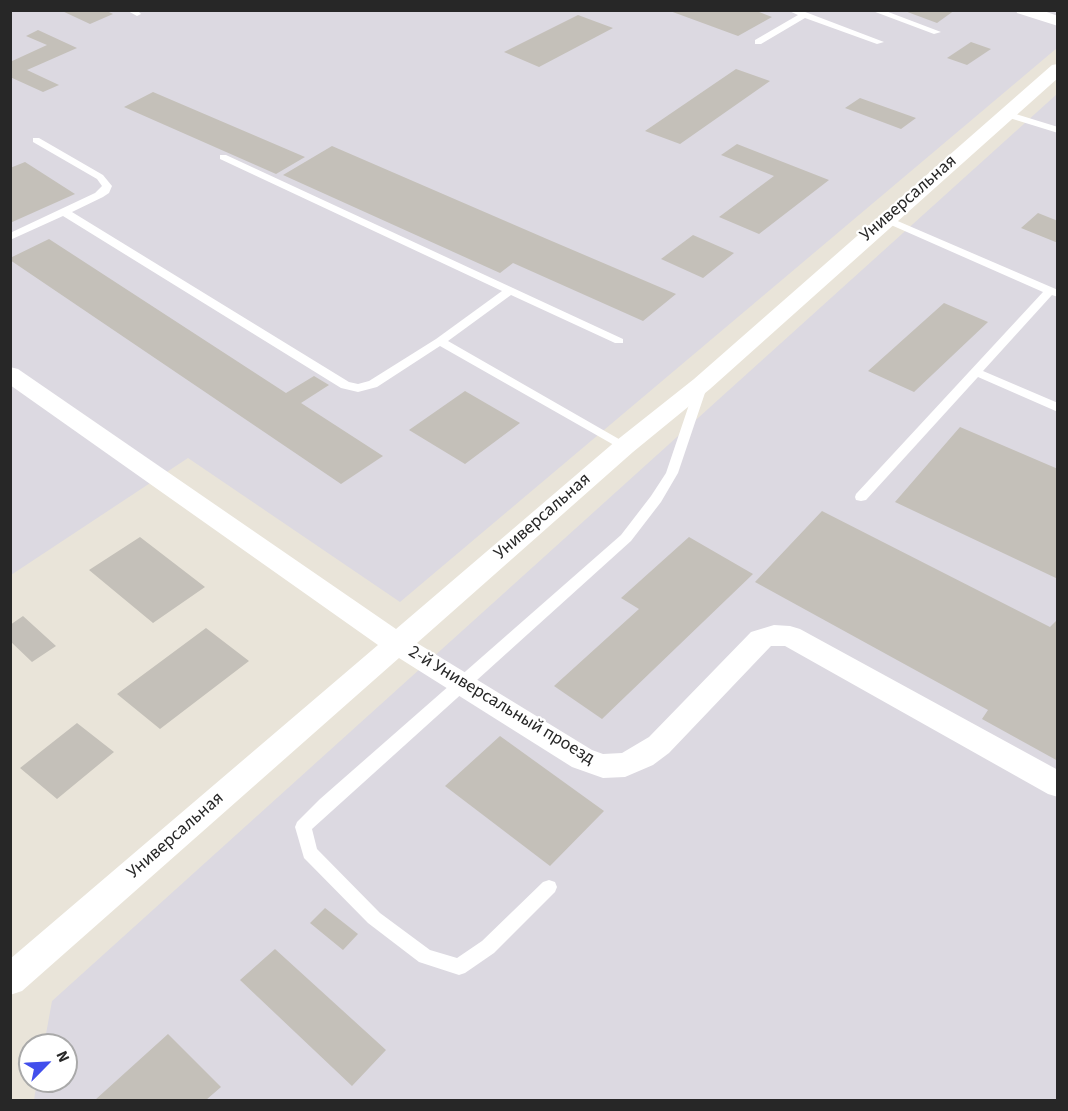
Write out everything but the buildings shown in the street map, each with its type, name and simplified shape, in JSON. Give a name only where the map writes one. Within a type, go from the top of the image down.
[{"type":"street","points":[[1023,10],[1058,21]]},
{"type":"street","name":"Универсальная","points":[[10,995],[19,972],[625,446],[702,384],[1058,69]]},
{"type":"street","name":"2-й Универсальный проезд","points":[[10,374],[397,644],[582,759],[603,766],[625,765],[643,757],[659,745],[761,639],[774,635],[790,636],[1058,785]]},
{"type":"lane","points":[[791,10],[880,42]]},
{"type":"lane","points":[[874,10],[937,32]]},
{"type":"lane","points":[[758,42],[804,15]]},
{"type":"lane","points":[[1006,114],[1058,130]]},
{"type":"lane","points":[[10,237],[99,195],[105,191],[107,186],[100,177],[36,140]]},
{"type":"lane","points":[[224,157],[619,341]]},
{"type":"lane","points":[[64,213],[351,388],[373,384],[440,341],[510,290]]},
{"type":"lane","points":[[861,497],[976,372],[1054,292],[886,219]]},
{"type":"lane","points":[[440,341],[625,446]]},
{"type":"lane","points":[[976,372],[1058,408]]},
{"type":"lane","points":[[549,887],[488,947],[459,967],[425,956],[374,918],[310,853],[303,827],[326,804],[626,538],[656,499],[672,473],[702,384]]},
{"type":"shaded area","points":[[11,11],[1057,11],[1057,48],[400,602],[188,458],[11,575]]},
{"type":"shaded area","points":[[1057,94],[1057,1100],[34,1100],[35,1093],[78,1093],[78,1033],[46,1033],[52,1001]]}]
